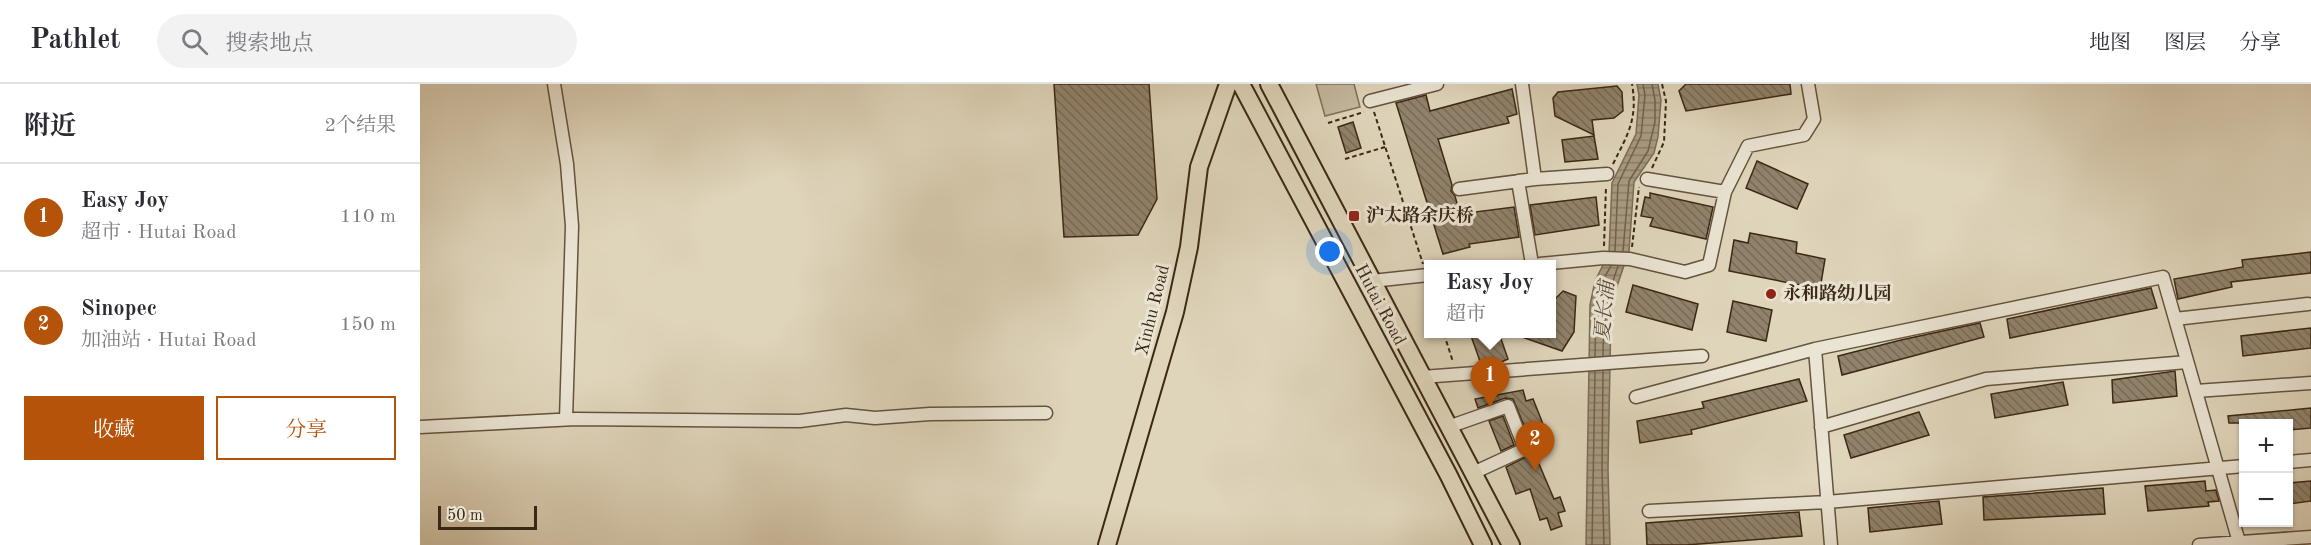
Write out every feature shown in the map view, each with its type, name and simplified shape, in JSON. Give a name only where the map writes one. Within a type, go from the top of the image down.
[{"type":"main road","name":"Xinhu Road","points":[[1107,545],[1175,312],[1189,247],[1199,167],[1228,84]]},
{"type":"main road","name":"Hutai Road","points":[[1241,84],[1448,474],[1483,545]]},
{"type":"main road","name":"Hutai Road","points":[[1269,84],[1511,545]]},
{"type":"street","points":[[554,84],[567,164],[572,226],[566,419]]},
{"type":"street","points":[[1370,101],[1437,84]]},
{"type":"street","points":[[1522,84],[1535,178]]},
{"type":"street","points":[[1556,262],[1603,258],[1630,259],[1685,272],[1709,265],[1725,192],[1748,146],[1804,135],[1814,119],[1808,84]]},
{"type":"street","points":[[1458,189],[1535,178],[1607,174]]},
{"type":"street","points":[[1647,178],[1725,192]]},
{"type":"street","points":[[1518,181],[1531,260]]},
{"type":"street","points":[[1372,281],[1424,275]]},
{"type":"street","points":[[1636,397],[1815,349],[2163,278],[2239,542]]},
{"type":"street","points":[[2175,320],[2308,304]]},
{"type":"street","points":[[1815,349],[1831,545]]},
{"type":"street","points":[[1422,377],[1702,356]]},
{"type":"street","points":[[1821,427],[1986,379],[2187,362]]},
{"type":"street","points":[[2196,391],[2311,383]]},
{"type":"street","points":[[1448,426],[1508,406],[1524,449],[1473,473]]},
{"type":"street","points":[[420,426],[566,419],[800,421],[846,415],[875,418],[930,414],[1046,413]]},
{"type":"street","points":[[2293,462],[2311,460]]},
{"type":"street","points":[[1649,511],[1827,502],[2239,467]]},
{"type":"street","points":[[2199,545],[2311,537]]},
{"type":"path","points":[[1328,123],[1373,109],[1424,266]]},
{"type":"path","points":[[1345,159],[1385,147]]},
{"type":"path","points":[[1375,216],[1405,208]]},
{"type":"path","points":[[1446,338],[1457,375]]},
{"type":"shaded area","points":[[1316,84],[1354,84],[1360,107],[1325,116]]},
{"type":"water","name":"夏长浦","points":[[1637,84],[1658,84],[1661,100],[1658,137],[1654,153],[1634,182],[1629,251],[1615,292],[1611,313],[1608,469],[1610,545],[1586,545],[1590,305],[1595,281],[1609,253],[1612,183],[1636,134],[1639,95]]},
{"type":"building","points":[[1054,84],[1149,84],[1157,199],[1138,235],[1064,237]]},
{"type":"building","points":[[1686,84],[1790,84],[1791,94],[1686,111],[1679,91]]},
{"type":"building","points":[[1617,86],[1622,92],[1623,111],[1614,118],[1592,120],[1594,135],[1555,116],[1553,98],[1558,92]]},
{"type":"building","points":[[1512,89],[1517,114],[1507,117],[1509,123],[1438,139],[1452,185],[1451,191],[1455,196],[1460,214],[1514,207],[1519,237],[1469,244],[1470,247],[1443,254],[1396,103],[1426,95],[1430,111]]},
{"type":"building","points":[[1353,122],[1361,148],[1346,153],[1338,127]]},
{"type":"building","points":[[1594,136],[1598,159],[1565,162],[1562,140]]},
{"type":"building","points":[[1757,161],[1808,184],[1797,209],[1746,188]]},
{"type":"building","points":[[1650,193],[1713,207],[1706,239],[1650,226],[1653,218],[1641,216],[1645,197],[1650,198]]},
{"type":"building","points":[[1596,197],[1599,225],[1535,235],[1530,205]]},
{"type":"building","points":[[1750,233],[1797,242],[1796,253],[1825,259],[1820,289],[1729,271],[1734,240],[1748,243]]},
{"type":"building","points":[[2311,252],[2311,273],[2231,282],[2232,287],[2178,299],[2174,279],[2243,267],[2242,260]]},
{"type":"building","points":[[1633,285],[1698,304],[1692,330],[1626,312]]},
{"type":"building","points":[[2151,288],[2157,308],[2010,338],[2007,319]]},
{"type":"building","points":[[1563,291],[1576,296],[1574,332],[1562,351],[1525,338],[1556,338],[1556,298]]},
{"type":"building","points":[[1733,301],[1772,310],[1766,341],[1727,332]]},
{"type":"building","points":[[1980,323],[1984,337],[1842,375],[1838,356]]},
{"type":"building","points":[[2311,328],[2311,348],[2243,356],[2241,336]]},
{"type":"building","points":[[1472,338],[1501,338],[1508,359],[1499,363],[1481,364]]},
{"type":"building","points":[[2175,371],[2177,396],[2113,403],[2112,380]]},
{"type":"building","points":[[1799,379],[1807,401],[1691,430],[1692,434],[1640,443],[1637,421],[1704,408],[1702,402]]},
{"type":"building","points":[[2063,382],[2068,405],[1995,418],[1991,394]]},
{"type":"building","points":[[1523,390],[1526,401],[1533,399],[1547,434],[1530,440],[1513,399],[1505,398],[1478,408],[1475,399]]},
{"type":"building","points":[[2311,408],[2311,428],[2293,430],[2293,419],[2239,419],[2239,423],[2229,423],[2228,416]]},
{"type":"building","points":[[1919,412],[1929,435],[1851,458],[1844,435]]},
{"type":"building","points":[[1503,416],[1514,445],[1501,451],[1489,421]]},
{"type":"building","points":[[1533,450],[1554,499],[1560,497],[1565,511],[1558,513],[1562,526],[1551,530],[1547,518],[1540,520],[1530,489],[1516,494],[1506,467],[1528,456]]},
{"type":"building","points":[[2205,481],[2206,491],[2216,490],[2219,501],[2208,502],[2209,506],[2148,511],[2145,486]]},
{"type":"building","points":[[2311,481],[2311,501],[2293,503],[2293,483]]},
{"type":"building","points":[[2103,488],[2105,514],[1984,520],[1983,497]]},
{"type":"building","points":[[1939,501],[1942,524],[1870,532],[1868,508]]},
{"type":"building","points":[[1799,512],[1802,536],[1686,545],[1647,545],[1646,523]]},
{"type":"place","name":"沪太路余庆桥","points":[[1354,216]]},
{"type":"place","name":"永和路幼儿园","points":[[1771,294]]},
{"type":"place","name":"Easy Joy","points":[[1490,407]]},
{"type":"place","name":"Sinopec","points":[[1535,471]]}]
